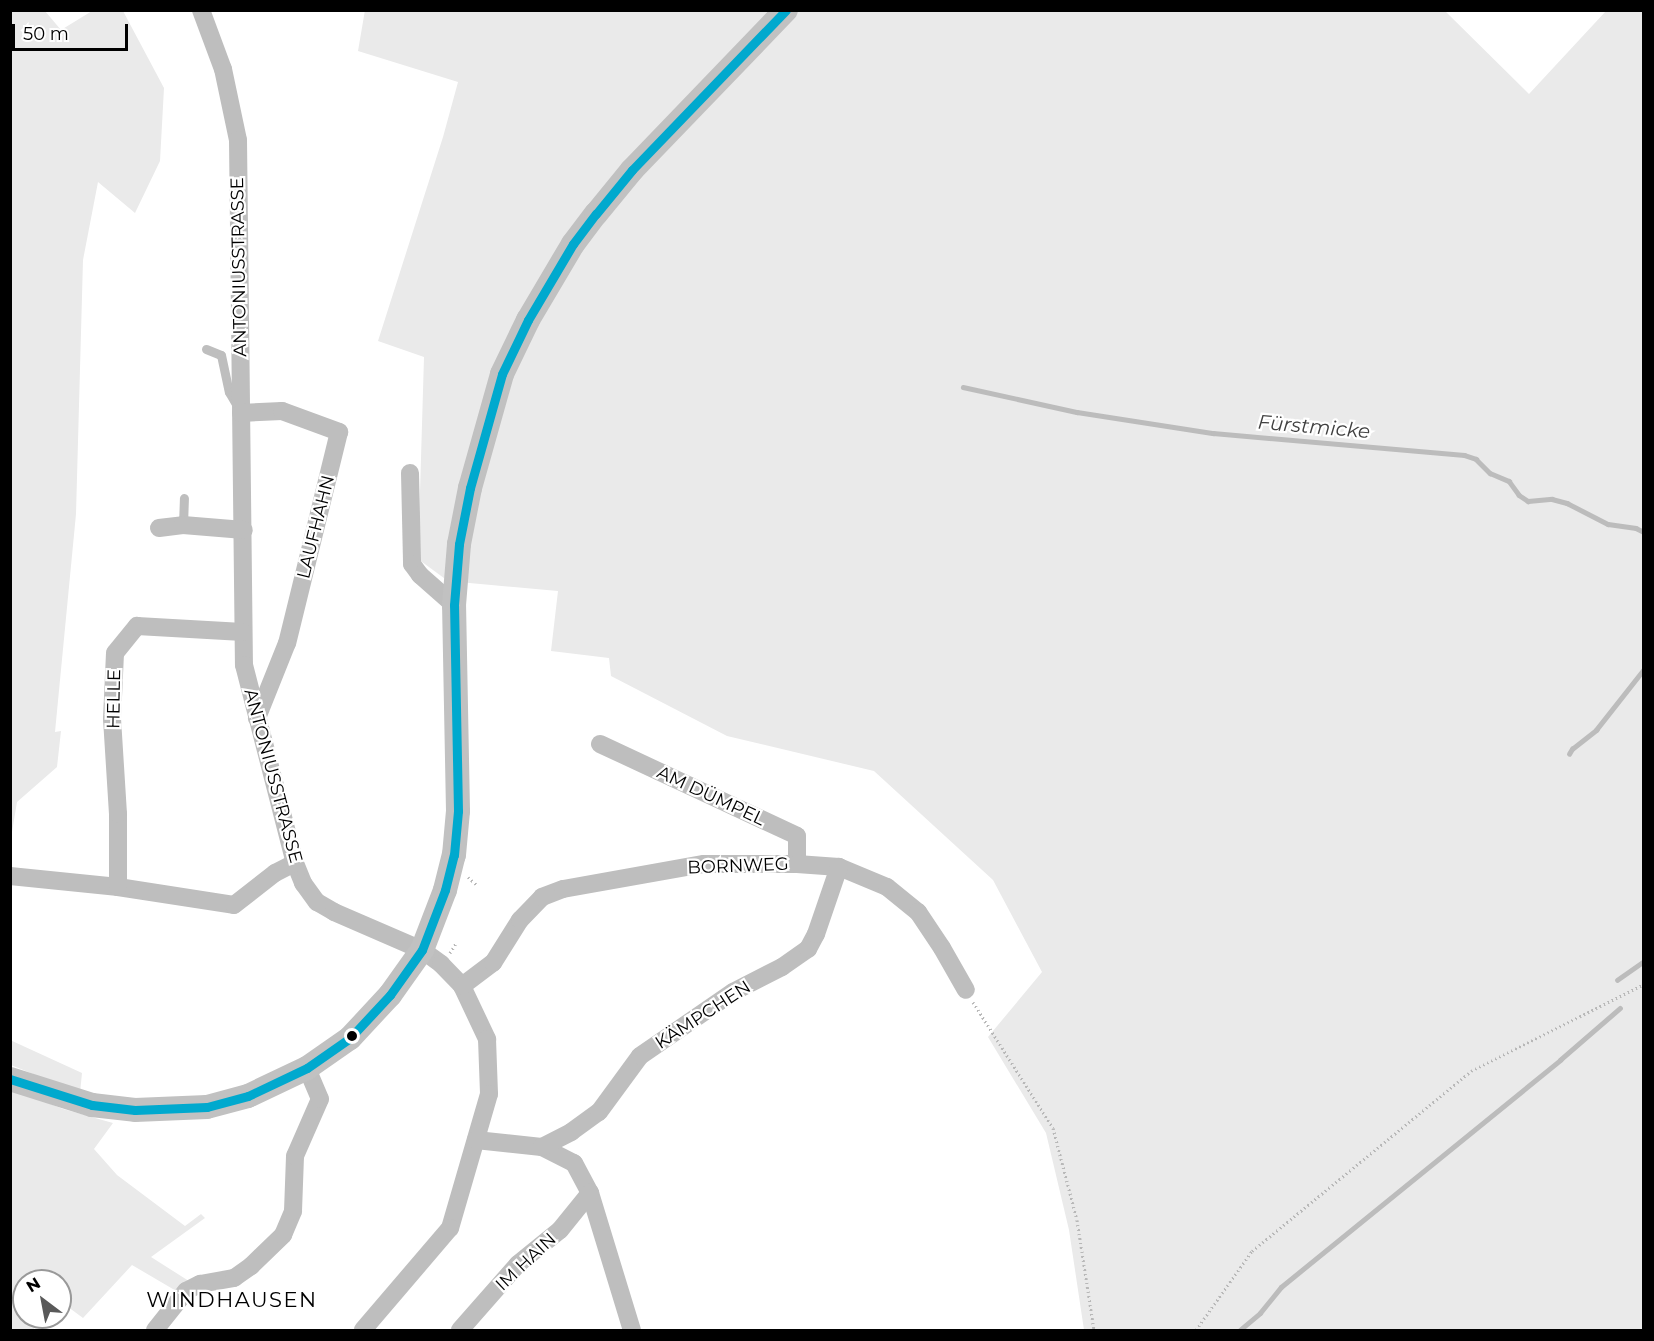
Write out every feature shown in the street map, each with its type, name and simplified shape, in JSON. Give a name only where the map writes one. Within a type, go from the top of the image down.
[{"type":"main road","points":[[10,1079],[92,1104],[135,1110],[207,1107],[248,1096],[307,1068],[350,1038],[372,1017],[422,950],[445,890],[454,855],[458,811],[454,605],[459,544],[470,488],[502,374],[528,320],[573,244],[632,170],[786,10]]},
{"type":"street","name":"ANTONIUSSTRASSE","points":[[201,10],[223,69],[237,140],[244,530],[243,666],[295,863],[303,883],[317,902],[334,912],[422,950],[441,964],[462,986],[486,1039],[489,1094],[450,1228],[363,1330]]},
{"type":"street","name":"LAUFHAHN","points":[[241,413],[282,411],[339,432],[287,643],[257,718]]},
{"type":"street","points":[[410,473],[412,564],[420,575],[454,605]]},
{"type":"street","points":[[159,528],[183,525],[244,530]]},
{"type":"street","name":"HELLE","points":[[118,887],[118,814],[112,719],[116,653],[137,627],[243,632]]},
{"type":"street","name":"AM DÜMPEL","points":[[600,744],[797,836],[797,864]]},
{"type":"street","points":[[10,876],[118,887],[234,905],[275,873],[295,863]]},
{"type":"street","name":"BORNWEG","points":[[462,986],[493,963],[520,920],[542,897],[563,890],[704,864],[797,864],[838,867],[887,887],[918,912],[966,990]]},
{"type":"street","name":"KÄMPCHEN","points":[[543,1147],[571,1132],[599,1112],[640,1056],[733,992],[782,967],[808,949],[816,934],[838,867]]},
{"type":"street","points":[[155,1330],[186,1290],[201,1284],[234,1278],[251,1266],[283,1235],[293,1211],[295,1156],[320,1099],[307,1068]]},
{"type":"street","points":[[476,1140],[543,1147],[574,1163],[590,1193],[632,1330]]},
{"type":"street","name":"IM HAIN","points":[[460,1330],[518,1264],[560,1230],[590,1193]]},
{"type":"lane","points":[[206,349],[221,355],[229,392],[241,413]]},
{"type":"lane","points":[[183,525],[184,498]]},
{"type":"path","points":[[1196,1330],[1252,1251],[1472,1071],[1644,984]]},
{"type":"path","points":[[966,990],[1053,1128],[1077,1220],[1094,1330]]},
{"type":"shaded area","points":[[11,10],[45,11],[61,30],[92,11],[123,11],[164,88],[160,161],[135,213],[98,182],[83,260],[76,514],[55,732],[61,731],[57,767],[17,802],[11,838]]},
{"type":"shaded area","points":[[365,10],[1444,10],[1529,94],[1606,11],[1643,11],[1643,1330],[1084,1330],[1069,1230],[1046,1133],[988,1037],[1042,972],[993,880],[874,771],[727,736],[611,676],[609,658],[551,651],[558,591],[448,581],[418,559],[424,357],[378,341],[443,137],[458,82],[358,51]]},
{"type":"shaded area","points":[[10,1040],[82,1073],[80,1093],[11,1065]]},
{"type":"shaded area","points":[[10,1088],[63,1109],[113,1123],[94,1149],[117,1175],[185,1226],[201,1214],[205,1218],[151,1257],[192,1283],[178,1292],[132,1265],[83,1318],[72,1310],[72,1269],[12,1269],[12,1329],[34,1329],[11,1330]]},
{"type":"waterway","name":"Fürstmicke","points":[[963,387],[1077,412],[1213,433],[1464,455],[1476,459],[1490,473],[1509,481],[1519,495],[1528,501],[1552,499],[1567,503],[1608,524],[1636,528],[1644,532]]},
{"type":"waterway","points":[[1569,754],[1596,730],[1644,669]]},
{"type":"waterway","points":[[1617,980],[1644,961]]},
{"type":"waterway","points":[[1240,1330],[1260,1313],[1281,1287],[1560,1060],[1620,1008]]},
{"type":"transit line","points":[[10,1079],[92,1105],[135,1110],[207,1107],[248,1096],[307,1068],[350,1038],[390,995],[422,950],[445,890],[454,855],[458,811],[454,605],[459,544],[470,488],[502,374],[528,320],[573,244],[596,214],[632,170],[786,10]]},
{"type":"district","name":"WINDHAUSEN","points":[[232,1300]]}]
